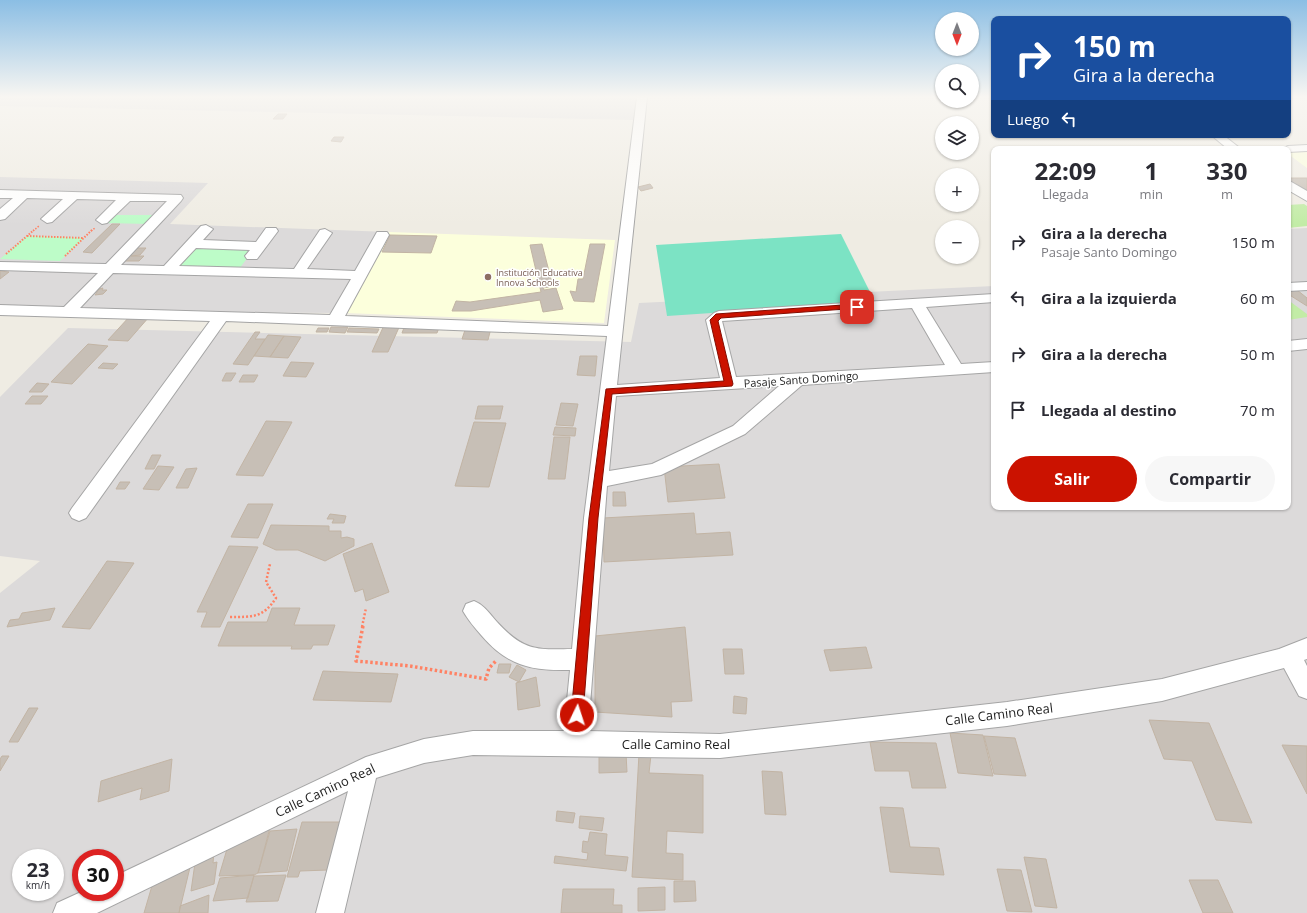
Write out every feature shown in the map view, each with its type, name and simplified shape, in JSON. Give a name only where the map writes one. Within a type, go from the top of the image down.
[{"type":"street","points":[[575,743],[598,480],[637,140]]},
{"type":"street","points":[[1222,140],[1231,146]]},
{"type":"street","points":[[1291,149],[1307,148]]},
{"type":"street","points":[[1291,186],[1307,197]]},
{"type":"street","points":[[0,194],[177,198],[68,312]]},
{"type":"street","points":[[0,216],[25,194]]},
{"type":"street","points":[[47,219],[74,196]]},
{"type":"street","points":[[102,220],[127,197]]},
{"type":"street","points":[[168,270],[206,229]]},
{"type":"street","points":[[240,272],[271,231]]},
{"type":"street","points":[[298,274],[325,233]]},
{"type":"street","points":[[335,320],[382,235]]},
{"type":"street","points":[[192,244],[259,246]]},
{"type":"street","points":[[3,260],[54,267],[360,275]]},
{"type":"street","points":[[1291,287],[1307,286]]},
{"type":"street","points":[[729,384],[714,320],[719,316],[991,298]]},
{"type":"street","points":[[916,303],[956,369]]},
{"type":"street","points":[[0,310],[335,320],[614,331]]},
{"type":"street","points":[[79,513],[221,317]]},
{"type":"street","points":[[1291,346],[1307,344]]},
{"type":"street","name":"Pasaje Santo Domingo","points":[[608,391],[991,367]]},
{"type":"street","points":[[598,480],[655,470],[739,430],[798,379]]},
{"type":"street","points":[[474,611],[498,640],[532,658],[582,659]]},
{"type":"street","points":[[1298,652],[1307,688]]},
{"type":"street","name":"Calle Camino Real","points":[[124,886],[366,769],[424,751],[473,743],[575,743],[720,746],[1007,714],[1162,690],[1298,652]]},
{"type":"street","points":[[330,913],[366,769]]},
{"type":"street","points":[[67,913],[92,901]]},
{"type":"path","points":[[3,260],[47,219]]},
{"type":"path","points":[[54,267],[102,220]]},
{"type":"path","points":[[27,236],[84,238]]},
{"type":"path","points":[[230,617],[252,617],[269,610],[276,598],[266,582],[270,564]]},
{"type":"path","points":[[366,608],[356,661],[410,666],[486,679],[489,668],[509,647]]},
{"type":"shaded area","points":[[1307,150],[1307,168],[1291,156],[1291,152]]},
{"type":"shaded area","points":[[0,177],[208,183],[170,224],[389,232],[345,313],[0,311]]},
{"type":"shaded area","points":[[1307,228],[1307,913],[0,913],[0,593],[40,561],[0,556],[0,397],[68,328],[631,342],[639,303],[991,286],[991,510],[1291,510],[1291,229]]},
{"type":"shaded area","name":"Institución Educativa Innova Schools","points":[[389,232],[615,240],[604,323],[345,313]]},
{"type":"green space","points":[[1304,204],[1307,206],[1307,226],[1291,228],[1291,205]]},
{"type":"green space","points":[[114,215],[157,215],[148,224],[106,223]]},
{"type":"green space","points":[[841,234],[875,302],[667,316],[656,245]]},
{"type":"green space","points":[[27,236],[84,238],[60,261],[0,259]]},
{"type":"green space","points":[[193,247],[255,248],[239,269],[175,267]]},
{"type":"green space","points":[[1291,302],[1307,314],[1307,317],[1291,320]]},
{"type":"building","points":[[332,140],[342,140],[341,142],[331,141]]},
{"type":"building","points":[[1291,178],[1307,178],[1307,195],[1291,182]]},
{"type":"building","points":[[650,184],[653,188],[641,191],[638,187]]},
{"type":"building","points":[[112,224],[120,224],[92,253],[83,252]]},
{"type":"building","points":[[390,235],[437,236],[431,253],[382,252]]},
{"type":"building","points":[[542,244],[552,283],[549,284],[549,287],[543,288],[544,290],[556,288],[563,309],[543,312],[540,300],[471,311],[452,311],[456,301],[470,302],[541,292],[530,245]]},
{"type":"building","points":[[590,244],[605,244],[594,302],[574,301],[570,291],[576,292],[578,279],[583,279]]},
{"type":"building","points":[[133,248],[146,248],[140,255],[131,256],[144,256],[139,261],[121,261]]},
{"type":"building","points":[[0,271],[9,272],[0,279]]},
{"type":"building","points":[[103,288],[102,290],[107,290],[103,294],[95,295],[99,289]]},
{"type":"building","points":[[1297,290],[1307,298],[1307,306],[1291,296],[1291,291]]},
{"type":"building","points":[[130,316],[149,317],[128,341],[108,340]]},
{"type":"building","points":[[385,323],[401,323],[388,352],[372,352]]},
{"type":"building","points":[[405,325],[440,325],[437,333],[402,333]]},
{"type":"building","points":[[331,327],[348,327],[345,333],[329,332]]},
{"type":"building","points":[[466,327],[491,328],[488,340],[462,339]]},
{"type":"building","points":[[318,328],[329,328],[327,332],[316,332]]},
{"type":"building","points":[[349,328],[379,329],[377,333],[347,332]]},
{"type":"building","points":[[255,332],[260,332],[255,339],[265,339],[248,365],[233,364]]},
{"type":"building","points":[[268,335],[284,336],[270,357],[254,356]]},
{"type":"building","points":[[284,336],[301,337],[288,358],[270,357]]},
{"type":"building","points":[[88,344],[108,346],[72,384],[51,382]]},
{"type":"building","points":[[580,356],[597,356],[595,376],[577,375]]},
{"type":"building","points":[[291,362],[314,363],[306,377],[283,376]]},
{"type":"building","points":[[103,363],[118,364],[113,369],[98,368]]},
{"type":"building","points":[[226,373],[236,373],[231,381],[222,381]]},
{"type":"building","points":[[243,375],[258,375],[254,382],[239,382]]},
{"type":"building","points":[[37,383],[49,384],[42,392],[29,392]]},
{"type":"building","points":[[32,396],[48,396],[41,404],[25,404]]},
{"type":"building","points":[[561,403],[578,404],[573,426],[556,425]]},
{"type":"building","points":[[478,406],[503,406],[500,419],[475,419]]},
{"type":"building","points":[[266,421],[292,422],[263,476],[236,475]]},
{"type":"building","points":[[474,422],[506,423],[489,487],[455,486]]},
{"type":"building","points":[[555,427],[576,428],[575,436],[553,435]]},
{"type":"building","points":[[554,437],[570,437],[565,479],[548,479]]},
{"type":"building","points":[[152,455],[161,455],[154,469],[145,469]]},
{"type":"building","points":[[719,464],[725,498],[668,502],[664,467]]},
{"type":"building","points":[[158,466],[174,467],[159,490],[143,489]]},
{"type":"building","points":[[197,468],[188,488],[176,488],[186,469]]},
{"type":"building","points":[[120,482],[130,482],[125,489],[116,489]]},
{"type":"building","points":[[613,492],[625,492],[626,506],[613,506]]},
{"type":"building","points":[[248,504],[273,504],[258,538],[231,537]]},
{"type":"building","points":[[694,513],[696,534],[730,532],[733,555],[604,562],[603,518]]},
{"type":"building","points":[[330,514],[346,516],[344,523],[332,523],[334,519],[327,519]]},
{"type":"building","points":[[271,525],[329,526],[329,531],[341,531],[341,538],[347,537],[354,539],[354,546],[325,561],[298,550],[276,550],[263,544]]},
{"type":"building","points":[[372,543],[389,592],[366,601],[363,589],[355,592],[343,554]]},
{"type":"building","points":[[229,546],[258,547],[220,627],[201,627],[207,612],[197,612]]},
{"type":"building","points":[[107,561],[134,563],[90,629],[62,627]]},
{"type":"building","points":[[55,608],[50,620],[7,627],[10,620],[19,619],[22,613]]},
{"type":"building","points":[[272,608],[300,608],[294,625],[335,625],[328,645],[313,645],[311,649],[291,649],[292,646],[218,646],[228,622],[267,622]]},
{"type":"building","points":[[685,627],[692,701],[671,702],[672,717],[595,712],[595,636]]},
{"type":"building","points":[[866,647],[872,668],[830,671],[824,650]]},
{"type":"building","points":[[723,649],[742,649],[744,674],[725,674]]},
{"type":"building","points":[[499,664],[511,664],[509,673],[497,673]]},
{"type":"building","points":[[517,665],[526,670],[519,682],[509,677]]},
{"type":"building","points":[[323,671],[398,674],[391,702],[313,700]]},
{"type":"building","points":[[536,677],[540,706],[518,710],[516,683]]},
{"type":"building","points":[[734,696],[747,698],[746,714],[733,713]]},
{"type":"building","points":[[29,708],[38,708],[18,742],[9,742]]},
{"type":"building","points":[[1149,720],[1209,723],[1252,823],[1216,820],[1192,761],[1164,759]]},
{"type":"building","points":[[950,733],[983,735],[993,776],[958,773]]},
{"type":"building","points":[[984,736],[1015,738],[1026,776],[994,774]]},
{"type":"building","points":[[870,742],[936,743],[946,788],[912,788],[909,771],[875,771]]},
{"type":"building","points":[[1282,745],[1307,746],[1307,794]]},
{"type":"building","points":[[626,753],[627,772],[599,773],[599,755]]},
{"type":"building","points":[[639,754],[651,755],[649,773],[703,775],[703,833],[667,831],[666,853],[683,854],[683,880],[632,877]]},
{"type":"building","points":[[2,756],[9,756],[0,771],[0,759]]},
{"type":"building","points":[[172,759],[169,791],[140,800],[142,788],[98,802],[101,781]]},
{"type":"building","points":[[762,771],[782,772],[786,815],[765,814]]},
{"type":"building","points":[[880,807],[903,808],[910,847],[939,848],[944,875],[890,872]]},
{"type":"building","points":[[557,811],[575,813],[573,823],[556,821]]},
{"type":"building","points":[[580,816],[604,818],[602,831],[579,828]]},
{"type":"building","points":[[272,820],[258,873],[254,875],[219,876],[230,839]]},
{"type":"building","points":[[302,822],[340,822],[328,870],[300,871],[298,877],[287,877]]},
{"type":"building","points":[[297,829],[287,871],[258,873],[270,831]]},
{"type":"building","points":[[590,832],[607,834],[605,855],[628,857],[626,871],[554,863],[555,856],[587,860],[588,853],[582,852],[583,841],[588,842]]},
{"type":"building","points":[[214,852],[213,863],[217,862],[214,884],[191,891],[196,856]]},
{"type":"building","points":[[1024,857],[1046,859],[1057,908],[1035,906]]},
{"type":"building","points":[[192,859],[179,913],[144,913],[154,879]]},
{"type":"building","points":[[997,869],[1021,870],[1032,912],[1007,911]]},
{"type":"building","points":[[254,875],[248,898],[213,901],[220,878]]},
{"type":"building","points":[[286,875],[278,901],[246,902],[254,876]]},
{"type":"building","points":[[1189,880],[1218,880],[1233,913],[1203,913]]},
{"type":"building","points":[[674,881],[695,881],[696,901],[674,902]]},
{"type":"building","points":[[665,887],[665,910],[638,911],[638,888]]},
{"type":"building","points":[[563,889],[614,889],[613,905],[622,905],[622,913],[561,913]]},
{"type":"building","points":[[209,895],[208,913],[179,913],[180,906]]},
{"type":"place","name":"Institución Educativa Innova Schools","points":[[488,277]]},
{"type":"route","points":[[577,715],[594,518],[608,391],[729,384],[714,320],[719,316],[857,307]]}]
